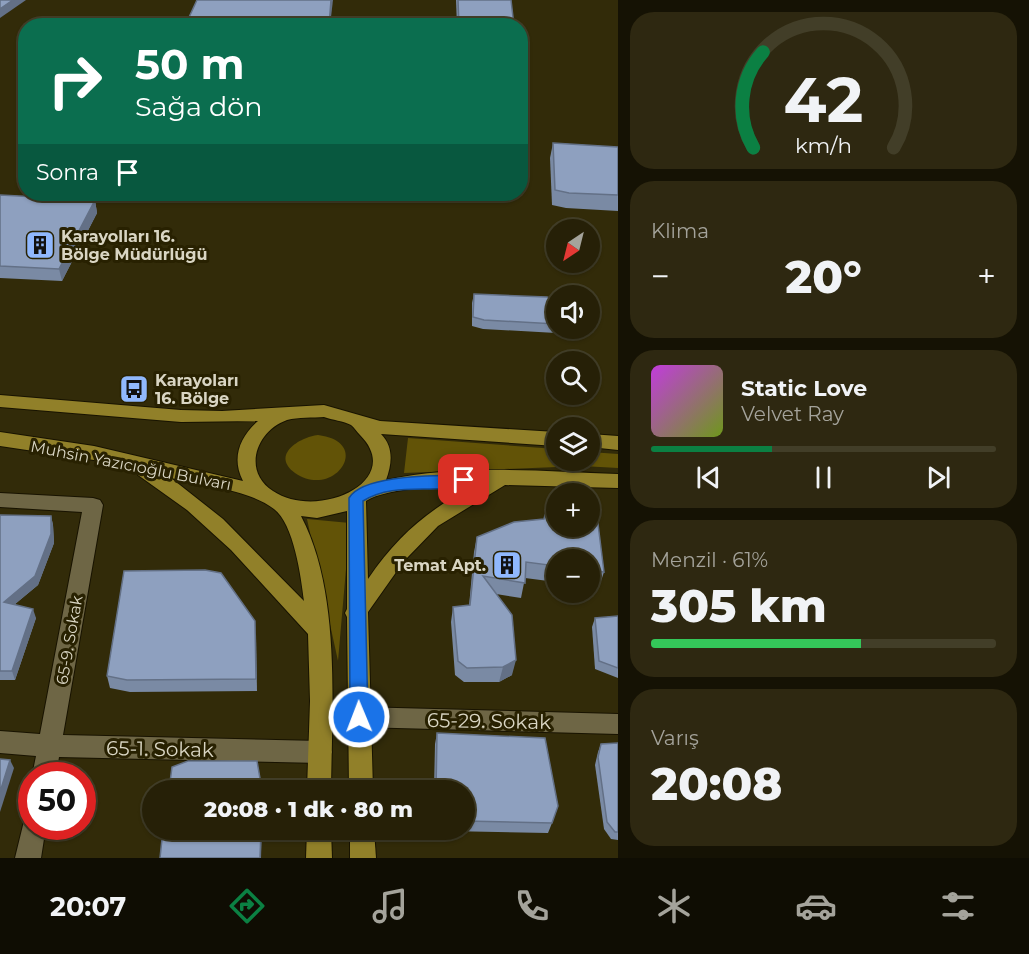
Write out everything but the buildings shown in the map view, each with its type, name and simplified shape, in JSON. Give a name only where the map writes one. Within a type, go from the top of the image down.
[{"type":"main road","name":"Muhsin Yazıcıoğlu Bulvarı","points":[[0,401],[181,416],[222,417],[324,411],[380,427],[546,438]]},
{"type":"main road","name":"Muhsin Yazıcıoğlu Bulvarı","points":[[261,492],[249,476],[246,465],[246,453],[250,442],[267,424],[279,417],[300,411]]},
{"type":"main road","name":"Muhsin Yazıcıoğlu Bulvarı","points":[[346,416],[364,427],[379,447],[382,458],[381,470],[376,481],[362,495]]},
{"type":"main road","name":"Muhsin Yazıcıoğlu Bulvarı","points":[[0,439],[131,461],[261,492],[282,505],[304,510],[321,510],[344,505],[362,495],[398,484],[502,479],[618,481]]},
{"type":"main road","points":[[600,442],[618,443]]},
{"type":"main road","points":[[131,461],[189,500],[221,527],[319,632]]},
{"type":"main road","points":[[356,613],[385,571],[412,538],[433,519],[502,479]]},
{"type":"main road","points":[[361,780],[356,613],[362,495]]},
{"type":"main road","points":[[282,505],[292,515],[296,525],[309,570],[319,632],[322,671],[319,780]]},
{"type":"main road","points":[[319,840],[319,858]]},
{"type":"main road","points":[[362,840],[363,858]]},
{"type":"street","name":"65-9. Sokak","points":[[0,500],[93,505],[47,762]]},
{"type":"street","name":"65-29. Sokak","points":[[359,717],[618,724]]},
{"type":"street","name":"65-1. Sokak","points":[[0,742],[50,746],[320,752]]},
{"type":"street","points":[[28,858],[31,840]]},
{"type":"shaded area","points":[[318,435],[335,440],[344,448],[346,457],[342,467],[334,475],[323,479],[309,479],[295,473],[288,466],[287,454],[296,443]]},
{"type":"shaded area","points":[[408,438],[546,448],[546,467],[404,473]]},
{"type":"shaded area","points":[[600,453],[618,454],[618,468],[600,467]]},
{"type":"shaded area","points":[[307,519],[350,523],[338,661]]},
{"type":"place","name":"Karayolları 16. Bölge Müdürlüğü","points":[[40,245]]},
{"type":"place","name":"Karayoları 16. Bölge","points":[[134,389]]},
{"type":"place","name":"Temat Apt.","points":[[507,565]]},
{"type":"route","points":[[359,717],[356,498],[368,491],[398,484],[464,480]]}]
